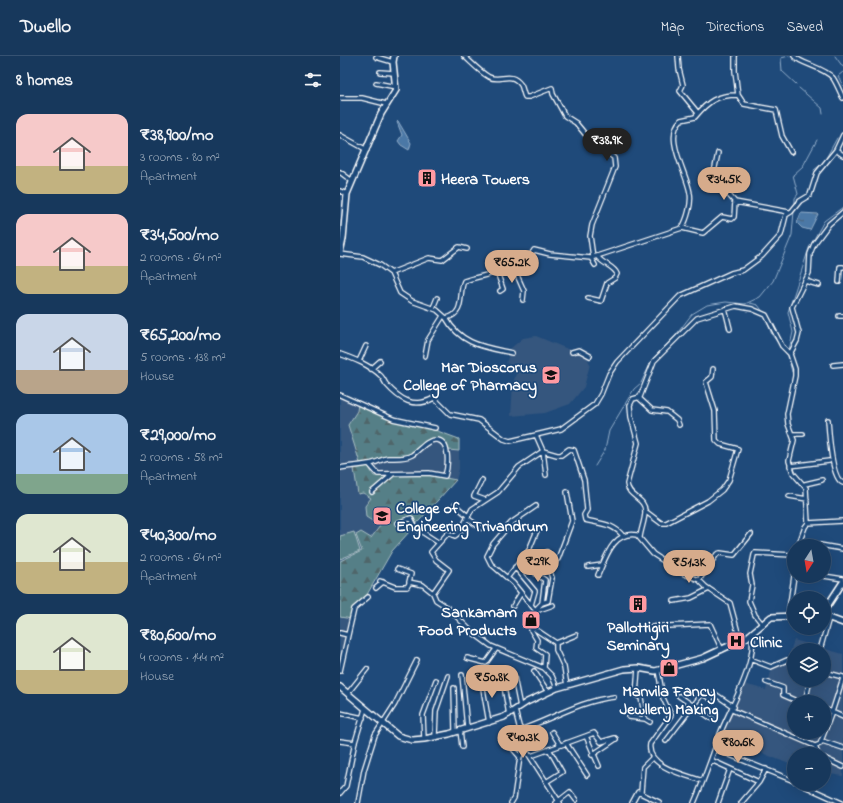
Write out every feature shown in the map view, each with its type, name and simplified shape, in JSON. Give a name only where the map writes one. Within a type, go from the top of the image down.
[{"type":"main road","points":[[340,254],[343,239],[347,194],[386,104],[396,87],[394,59]]},
{"type":"main road","points":[[831,600],[843,580]]},
{"type":"main road","points":[[340,687],[401,738],[412,740],[424,739],[489,723],[509,715],[518,708],[558,688],[624,669],[638,668],[658,670],[703,658],[722,650],[752,633],[772,617],[787,616]]},
{"type":"main road","points":[[831,619],[843,623]]},
{"type":"street","points":[[464,56],[488,77],[509,77],[516,80],[522,87],[525,97],[529,97],[552,88],[553,94],[565,116],[576,123],[585,134],[614,158],[614,167],[592,225],[590,236],[595,265]]},
{"type":"street","points":[[678,56],[683,85],[680,92],[698,112]]},
{"type":"street","points":[[735,56],[735,76],[738,95],[742,104],[776,110],[782,136],[790,152]]},
{"type":"street","points":[[794,56],[796,59],[816,66],[831,76],[843,98]]},
{"type":"street","points":[[376,58],[394,59]]},
{"type":"street","points":[[380,72],[394,73]]},
{"type":"street","points":[[376,83],[396,87]]},
{"type":"street","points":[[682,228],[688,210],[690,195],[676,150],[676,125],[681,120],[693,118],[707,103],[713,99],[738,95]]},
{"type":"street","points":[[340,98],[362,98],[386,104]]},
{"type":"street","points":[[340,354],[359,361],[381,376],[386,383],[405,400],[421,404],[434,398],[450,414],[479,420],[504,439],[510,441],[562,429],[591,407],[602,394],[609,374],[617,362],[673,302],[680,296],[710,282],[731,273],[743,270],[762,256],[781,235],[786,215],[790,213],[800,200],[810,195],[817,173],[836,150],[843,134]]},
{"type":"street","points":[[340,135],[367,150]]},
{"type":"street","points":[[836,150],[843,156]]},
{"type":"street","points":[[718,153],[713,177],[735,202],[790,213]]},
{"type":"street","points":[[340,172],[352,181]]},
{"type":"street","points":[[340,191],[347,194]]},
{"type":"street","points":[[425,356],[428,340],[445,317],[454,315],[460,307],[464,281],[497,272],[527,260],[534,250],[561,256],[594,257],[682,228],[703,234],[722,217],[733,218],[735,202]]},
{"type":"street","points":[[790,354],[797,341],[799,333],[792,307],[809,273],[810,254],[814,244],[829,224],[843,212]]},
{"type":"street","points":[[391,273],[429,258],[442,260],[459,247],[467,248]]},
{"type":"street","points":[[340,254],[371,260],[391,273],[400,293],[412,301],[433,308],[445,317],[452,330],[469,342],[512,353]]},
{"type":"street","points":[[588,298],[601,301],[607,283],[615,278],[617,274],[615,269],[594,257]]},
{"type":"street","points":[[513,266],[524,291],[523,300]]},
{"type":"street","points":[[839,282],[840,267],[843,267]]},
{"type":"street","points":[[497,272],[503,289],[500,291]]},
{"type":"street","points":[[805,282],[819,285]]},
{"type":"street","points":[[433,308],[437,298]]},
{"type":"street","points":[[639,398],[651,366],[658,356],[697,318],[736,306],[752,308],[766,315],[782,346],[790,354],[796,372],[787,414],[788,424],[794,443],[789,461],[790,466],[793,473],[804,484],[807,499],[808,523],[801,539]]},
{"type":"street","points":[[725,309],[730,328]]},
{"type":"street","points":[[675,340],[679,344]]},
{"type":"street","points":[[359,361],[366,346]]},
{"type":"street","points":[[572,352],[579,350],[590,356]]},
{"type":"street","points":[[371,369],[380,361]]},
{"type":"street","points":[[833,365],[843,364]]},
{"type":"street","points":[[639,398],[633,399],[630,404],[631,417],[638,443],[627,484],[631,493],[643,502],[646,511],[659,522],[664,524],[715,497],[729,480],[738,449],[720,444],[716,440],[716,411],[706,382],[712,378],[713,369]]},
{"type":"street","points":[[340,395],[393,419],[436,428]]},
{"type":"street","points":[[639,398],[652,410],[664,410],[671,414],[679,425]]},
{"type":"street","points":[[828,420],[830,446],[836,476],[840,482],[843,483]]},
{"type":"street","points":[[792,434],[803,434]]},
{"type":"street","points":[[536,435],[543,451],[546,475]]},
{"type":"street","points":[[340,468],[369,464],[380,460],[403,458],[412,455],[429,441],[435,440],[443,443],[447,451],[449,467],[445,476],[429,473],[378,474],[369,464]]},
{"type":"street","points":[[543,451],[561,455],[569,449],[574,450],[584,480],[587,510],[584,516],[585,520],[609,524],[618,530],[623,536]]},
{"type":"street","points":[[433,593],[449,570],[436,560],[431,553],[448,533],[454,536],[460,532],[472,509],[498,492],[520,467],[543,451]]},
{"type":"street","points":[[790,466],[829,461]]},
{"type":"street","points":[[372,492],[394,474]]},
{"type":"street","points":[[482,480],[474,496],[485,500]]},
{"type":"street","points":[[804,484],[822,480]]},
{"type":"street","points":[[544,668],[546,655],[536,648],[537,640],[533,635],[532,627],[536,608],[542,603],[548,601],[552,578],[549,568],[550,564],[558,559],[572,521],[567,492]]},
{"type":"street","points":[[789,496],[807,499]]},
{"type":"street","points":[[455,505],[481,528]]},
{"type":"street","points":[[536,506],[511,522],[493,544],[487,556],[491,564],[507,578],[536,611]]},
{"type":"street","points":[[640,537],[646,511]]},
{"type":"street","points":[[397,523],[411,518],[416,528],[439,543]]},
{"type":"street","points":[[808,523],[843,521]]},
{"type":"street","points":[[507,578],[529,550],[538,528]]},
{"type":"street","points":[[598,575],[614,542],[623,536],[630,534],[640,537],[654,554],[682,573],[699,580],[708,589],[730,603],[740,640]]},
{"type":"street","points":[[699,580],[717,554],[722,553],[734,555],[751,534]]},
{"type":"street","points":[[831,547],[843,549]]},
{"type":"street","points":[[542,603],[545,580],[536,574],[536,569],[548,552]]},
{"type":"street","points":[[763,625],[755,615],[749,602],[752,585],[750,574],[754,555],[755,553],[787,555]]},
{"type":"street","points":[[588,567],[602,565]]},
{"type":"street","points":[[515,567],[535,591],[531,605]]},
{"type":"street","points":[[397,569],[411,574]]},
{"type":"street","points":[[376,588],[382,582],[395,587],[407,587],[410,582],[408,580],[413,569]]},
{"type":"street","points":[[831,577],[843,580]]},
{"type":"street","points":[[410,582],[423,585],[433,593],[436,600],[447,606],[472,632],[496,648],[544,668],[552,676],[558,688]]},
{"type":"street","points":[[674,601],[692,598],[708,589]]},
{"type":"street","points":[[513,606],[521,593]]},
{"type":"street","points":[[340,671],[354,609],[368,597]]},
{"type":"street","points":[[536,611],[553,605]]},
{"type":"street","points":[[648,627],[710,624],[722,650]]},
{"type":"street","points":[[532,627],[556,643]]},
{"type":"street","points":[[340,633],[348,635]]},
{"type":"street","points":[[694,803],[733,708],[750,659],[753,645],[752,633]]},
{"type":"street","points":[[556,643],[576,635]]},
{"type":"street","points":[[556,643],[556,650],[564,666],[568,686]]},
{"type":"street","points":[[468,658],[486,664],[496,648]]},
{"type":"street","points":[[750,659],[771,666],[787,660]]},
{"type":"street","points":[[358,803],[364,770],[375,735],[395,704],[417,660]]},
{"type":"street","points":[[638,668],[636,694],[641,698],[645,719]]},
{"type":"street","points":[[348,693],[367,669]]},
{"type":"street","points":[[658,670],[663,698],[671,715],[650,744],[653,757],[657,763],[703,781]]},
{"type":"street","points":[[534,671],[548,692]]},
{"type":"street","points":[[666,741],[702,694],[711,699],[715,694],[733,708],[814,746],[818,746],[822,741],[843,678],[831,674]]},
{"type":"street","points":[[462,675],[467,728]]},
{"type":"street","points":[[502,675],[509,715]]},
{"type":"street","points":[[435,737],[436,710],[448,676]]},
{"type":"street","points":[[481,676],[489,723]]},
{"type":"street","points":[[514,677],[520,741],[558,801],[570,792],[576,800]]},
{"type":"street","points":[[424,739],[423,715],[436,680]]},
{"type":"street","points":[[766,682],[783,688],[783,695],[787,697]]},
{"type":"street","points":[[454,688],[454,732]]},
{"type":"street","points":[[679,696],[712,719]]},
{"type":"street","points":[[520,730],[580,704],[599,698],[614,697]]},
{"type":"street","points":[[341,791],[346,786],[355,743],[365,709]]},
{"type":"street","points":[[832,712],[843,717]]},
{"type":"street","points":[[340,713],[363,718]]},
{"type":"street","points":[[629,717],[645,719],[650,722]]},
{"type":"street","points":[[460,730],[462,747]]},
{"type":"street","points":[[552,732],[560,745]]},
{"type":"street","points":[[530,756],[594,733],[601,742],[615,739],[592,755]]},
{"type":"street","points":[[586,736],[592,755],[599,766]]},
{"type":"street","points":[[340,741],[355,743]]},
{"type":"street","points":[[822,741],[843,748]]},
{"type":"street","points":[[507,742],[520,757]]},
{"type":"street","points":[[566,743],[587,775]]},
{"type":"street","points":[[511,803],[514,798],[520,757],[524,748]]},
{"type":"street","points":[[546,782],[562,772],[549,749]]},
{"type":"street","points":[[715,749],[787,778]]},
{"type":"street","points":[[641,792],[643,767],[653,757]]},
{"type":"street","points":[[711,760],[759,782]]},
{"type":"street","points":[[831,761],[843,767]]},
{"type":"street","points":[[718,803],[730,769]]},
{"type":"street","points":[[741,803],[759,782],[766,769]]},
{"type":"street","points":[[815,791],[842,803]]},
{"type":"street","points":[[632,803],[637,792],[641,792],[659,802]]},
{"type":"shaded area","name":"Mar Dioscorus College of Pharmacy","points":[[536,336],[587,357],[590,364],[584,387],[570,404],[545,413],[511,416],[513,383],[518,368],[506,363],[511,348],[523,338]]},
{"type":"shaded area","name":"College of Engineering Trivandrum","points":[[340,397],[394,421],[432,429],[459,439],[459,469],[456,480],[392,551],[365,598],[353,608],[340,675]]},
{"type":"shaded area","points":[[794,640],[804,643],[793,643]]},
{"type":"shaded area","points":[[831,651],[843,654],[843,776],[831,774],[831,747],[787,747],[787,763],[722,737],[744,684],[766,690],[772,668],[787,662],[787,687],[831,687]]},
{"type":"green space","points":[[358,404],[394,421],[432,429],[459,439],[459,451],[448,450],[442,441],[438,439],[431,439],[412,453],[360,463],[348,425],[357,411]]},
{"type":"green space","points":[[368,466],[374,476],[430,475],[456,480],[392,551],[365,598],[353,608],[352,619],[340,617],[340,561],[362,551],[356,535],[361,532],[371,538],[380,526],[366,517],[365,506],[371,498],[363,493],[358,494],[354,469]]},
{"type":"green space","points":[[354,532],[360,551],[340,559],[340,536]]},
{"type":"water","points":[[398,121],[411,143],[409,150],[398,141],[402,135],[397,122]]},
{"type":"water","points":[[801,213],[818,214],[810,230],[802,228],[797,223]]},
{"type":"waterway","points":[[789,56],[781,58],[782,71],[796,84]]},
{"type":"waterway","points":[[835,56],[843,67]]},
{"type":"waterway","points":[[843,72],[838,76],[843,86]]},
{"type":"waterway","points":[[799,88],[822,108],[823,114]]},
{"type":"waterway","points":[[825,160],[837,138]]},
{"type":"waterway","points":[[795,204],[795,198],[798,194],[793,175],[803,166],[817,140]]},
{"type":"waterway","points":[[814,170],[823,163]]},
{"type":"waterway","points":[[789,350],[793,332],[788,312],[809,248],[824,221],[843,207]]},
{"type":"waterway","points":[[595,466],[605,450],[609,431],[634,389],[641,383],[653,358],[676,335],[692,314],[707,305],[726,302],[745,304],[760,297],[773,281],[792,235],[794,211]]},
{"type":"waterway","points":[[750,303],[758,305],[764,313]]},
{"type":"waterway","points":[[767,321],[772,335],[788,356],[792,372]]},
{"type":"place","name":"Heera Towers","points":[[427,178]]},
{"type":"place","name":"Mar Dioscorus College of Pharmacy","points":[[551,375]]},
{"type":"place","name":"College of Engineering Trivandrum","points":[[382,516]]},
{"type":"place","name":"Pallottigiri Seminary","points":[[638,604]]},
{"type":"place","name":"Sankamam Food Products","points":[[531,620]]},
{"type":"place","name":"Clinic","points":[[736,641]]},
{"type":"place","name":"Manvila Fancy Jewllery Making","points":[[669,668]]}]
